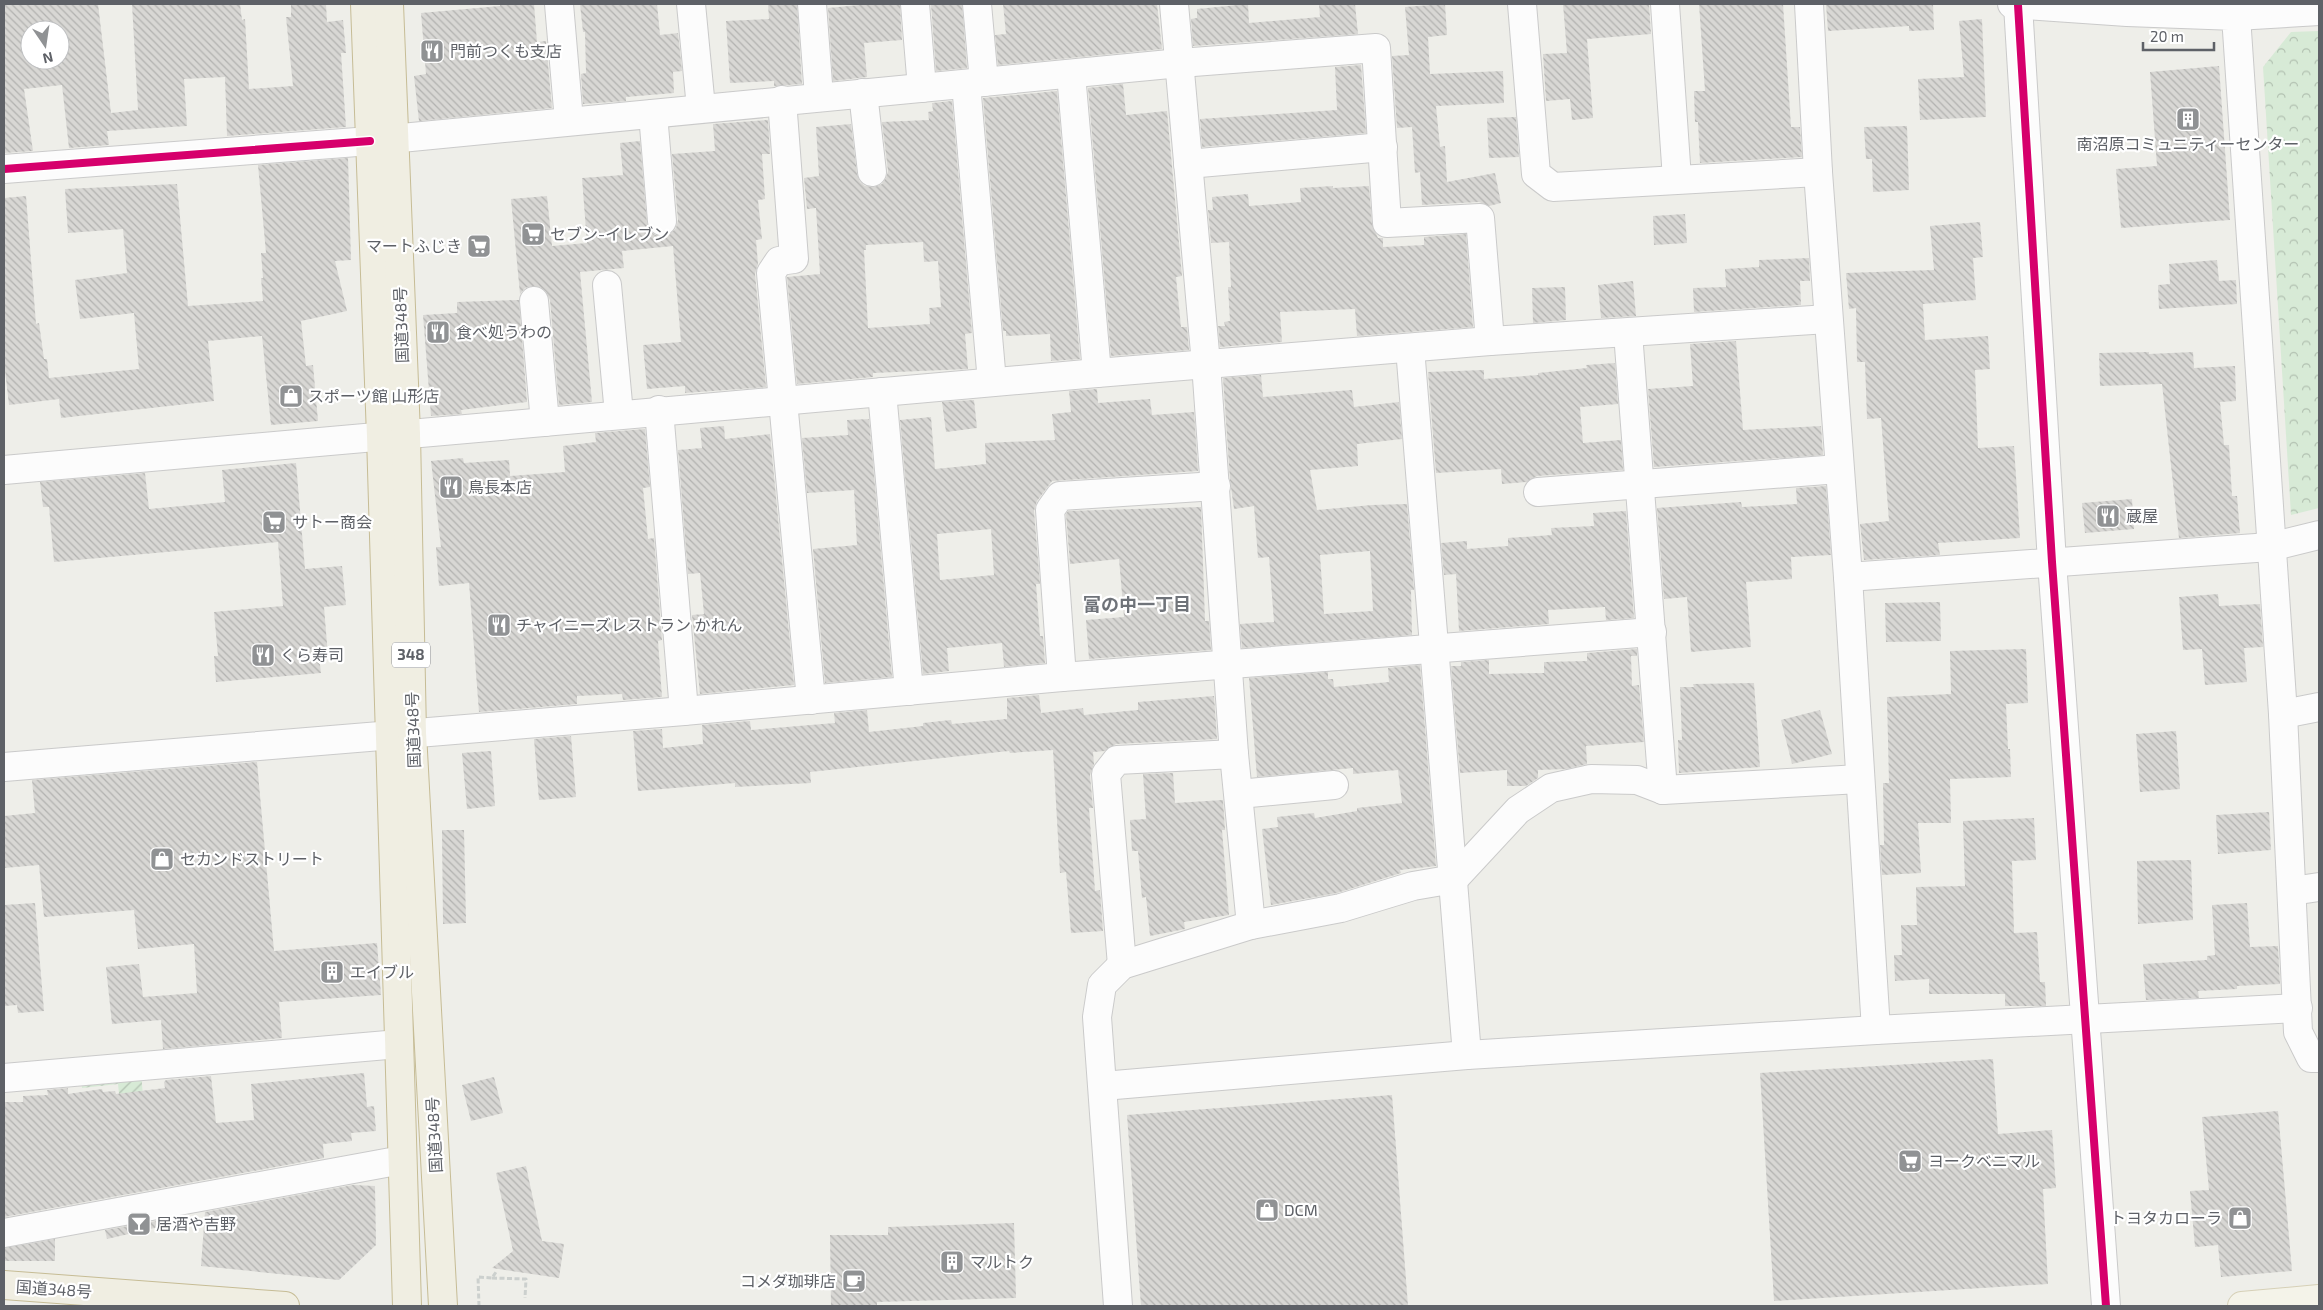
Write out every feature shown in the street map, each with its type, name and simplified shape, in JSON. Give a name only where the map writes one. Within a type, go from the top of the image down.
[{"type":"highway","name":"国道348号","points":[[365,4],[382,140],[393,435],[401,734],[399,1044],[407,1306]]},
{"type":"highway","name":"国道348号","points":[[382,140],[389,4]]},
{"type":"highway","name":"国道348号","points":[[401,734],[443,1306]]},
{"type":"highway","name":"国道348号","points":[[4,1285],[285,1306]]},
{"type":"main road","points":[[2242,1306],[2319,1299]]},
{"type":"street","points":[[558,4],[570,121]]},
{"type":"street","points":[[692,4],[702,108]]},
{"type":"street","points":[[812,4],[819,97]]},
{"type":"street","points":[[915,4],[922,88]]},
{"type":"street","points":[[977,4],[975,83],[992,382]]},
{"type":"street","points":[[1174,4],[1216,486],[1234,754],[1251,925]]},
{"type":"street","points":[[1522,4],[1536,174],[1553,187],[1818,172]]},
{"type":"street","points":[[1665,4],[1677,179]]},
{"type":"street","points":[[1810,4],[1818,172],[1848,577],[1876,1030]]},
{"type":"street","points":[[2106,1306],[2084,1020],[2015,5],[2236,16],[2319,11]]},
{"type":"street","points":[[2236,16],[2270,547],[2283,714],[2298,1032],[2311,1058],[2319,1058]]},
{"type":"street","points":[[4,169],[382,140],[1180,63],[1376,48],[1387,222],[1480,218],[1490,341]]},
{"type":"street","points":[[1071,74],[1097,373]]},
{"type":"street","points":[[863,93],[872,172]]},
{"type":"street","points":[[782,100],[794,259],[779,261],[771,273],[812,700]]},
{"type":"street","points":[[653,114],[662,221]]},
{"type":"street","points":[[1188,164],[1383,146]]},
{"type":"street","points":[[607,286],[619,414]]},
{"type":"street","points":[[534,301],[545,422]]},
{"type":"street","points":[[4,470],[545,422],[659,410],[1097,373],[1490,341],[1828,318]]},
{"type":"street","points":[[1628,333],[1663,790]]},
{"type":"street","points":[[1410,348],[1436,647],[1467,1055]]},
{"type":"street","points":[[882,392],[909,690]]},
{"type":"street","points":[[659,410],[684,711]]},
{"type":"street","points":[[1538,492],[1839,469]]},
{"type":"street","points":[[1062,677],[1050,510],[1060,496],[1216,486]]},
{"type":"street","points":[[1848,577],[2270,547],[2319,535]]},
{"type":"street","points":[[4,767],[684,711],[1062,677],[1229,666],[1436,647],[1652,632]]},
{"type":"street","points":[[2283,714],[2319,707]]},
{"type":"street","points":[[1122,965],[1106,774],[1118,760],[1234,754]]},
{"type":"street","points":[[1118,1306],[1097,1017],[1102,985],[1122,965],[1251,925],[1340,908],[1413,886],[1454,879],[1518,810],[1552,788],[1591,779],[1637,780],[1663,790],[1860,779]]},
{"type":"street","points":[[1238,794],[1334,784]]},
{"type":"street","points":[[2292,891],[2319,887]]},
{"type":"street","points":[[1103,1086],[1467,1055],[1876,1030],[2298,1008]]},
{"type":"street","points":[[4,1078],[399,1044]]},
{"type":"street","points":[[4,1233],[402,1160]]},
{"type":"path","points":[[492,1278],[496,1272]]},
{"type":"path","points":[[479,1306],[478,1277],[526,1279],[524,1298]]},
{"type":"green space","points":[[2319,31],[2319,508],[2291,515],[2263,67],[2291,32]]},
{"type":"green space","points":[[141,1073],[145,1119],[122,1122],[118,1084],[82,1088],[81,1078]]},
{"type":"building","points":[[4,4],[98,4],[111,113],[138,110],[132,4],[240,4],[242,20],[245,19],[249,89],[293,86],[286,17],[291,17],[291,4],[326,4],[327,22],[343,20],[346,53],[341,53],[346,127],[227,136],[225,77],[184,79],[187,126],[107,131],[109,145],[69,148],[62,85],[24,89],[33,151],[4,153]]},
{"type":"building","points":[[500,4],[534,4],[537,42],[546,41],[552,108],[419,121],[414,76],[426,74],[421,13],[500,6]]},
{"type":"building","points":[[580,4],[657,4],[660,35],[678,33],[682,71],[673,72],[674,93],[626,97],[626,101],[583,104],[581,74],[586,73],[585,32],[583,32]]},
{"type":"building","points":[[768,4],[797,4],[802,84],[774,86],[774,81],[730,83],[726,21],[769,19]]},
{"type":"building","points":[[870,4],[900,4],[902,40],[864,43],[867,77],[833,81],[828,8]]},
{"type":"building","points":[[931,4],[962,4],[967,68],[936,71]]},
{"type":"building","points":[[1003,4],[1157,4],[1162,49],[998,65],[995,35],[1006,34]]},
{"type":"building","points":[[1248,4],[1249,23],[1320,17],[1319,4],[1355,4],[1358,34],[1193,46],[1191,19],[1197,18],[1197,9]]},
{"type":"building","points":[[1445,4],[1447,35],[1428,37],[1430,74],[1503,71],[1504,103],[1436,106],[1440,147],[1445,146],[1447,182],[1495,173],[1501,203],[1489,206],[1479,202],[1422,205],[1420,172],[1415,173],[1412,127],[1397,128],[1392,56],[1409,55],[1405,7]]},
{"type":"building","points":[[1563,4],[1649,4],[1651,34],[1587,39],[1593,118],[1572,120],[1570,99],[1546,101],[1543,54],[1567,53]]},
{"type":"building","points":[[1699,4],[1783,4],[1791,127],[1800,127],[1802,157],[1700,163],[1698,122],[1695,122],[1694,91],[1705,91]]},
{"type":"building","points":[[1826,4],[1933,4],[1934,30],[1909,31],[1909,26],[1828,31]]},
{"type":"building","points":[[1982,19],[1986,117],[1920,120],[1918,79],[1964,77],[1959,21]]},
{"type":"building","points":[[1361,65],[1366,133],[1202,147],[1200,119],[1337,110],[1335,67]]},
{"type":"building","name":"南沼原コミュニティーセンター","points":[[2219,66],[2230,220],[2121,228],[2116,169],[2157,166],[2150,72]]},
{"type":"building","points":[[1123,84],[1126,115],[1167,111],[1182,276],[1176,277],[1181,327],[1187,327],[1189,350],[1111,356],[1088,88]]},
{"type":"building","points":[[1057,91],[1080,359],[1051,361],[1050,334],[1006,336],[1006,331],[1003,331],[983,98]]},
{"type":"building","points":[[952,101],[972,333],[965,334],[968,369],[873,373],[873,377],[797,384],[787,277],[820,274],[816,208],[807,209],[804,178],[819,176],[816,127],[851,124],[857,174],[860,182],[865,186],[874,187],[882,184],[888,171],[882,122],[929,120],[928,112],[933,111],[932,103]],"holes":[[[923,242],[924,262],[938,261],[941,307],[929,308],[930,324],[868,328],[864,250],[866,250],[866,245]]]},
{"type":"building","points":[[1516,117],[1519,157],[1489,158],[1487,118]]},
{"type":"building","points":[[768,120],[770,154],[762,154],[765,199],[758,200],[762,239],[756,240],[758,264],[755,274],[766,387],[685,393],[685,386],[647,389],[643,345],[681,342],[673,246],[622,251],[624,268],[580,272],[592,402],[559,405],[550,300],[546,292],[540,287],[532,286],[525,288],[520,294],[511,199],[547,196],[552,246],[587,243],[582,178],[623,175],[620,143],[640,141],[647,223],[649,229],[655,235],[664,236],[670,234],[676,228],[678,220],[672,154],[715,151],[713,124]]},
{"type":"building","points":[[1907,126],[1909,190],[1873,192],[1872,159],[1866,159],[1864,127]]},
{"type":"building","points":[[348,158],[351,260],[335,261],[347,311],[301,321],[306,366],[313,365],[318,421],[271,425],[262,336],[208,341],[214,401],[61,418],[59,399],[9,405],[4,361],[4,198],[26,196],[36,324],[39,323],[44,359],[47,359],[49,378],[139,369],[134,313],[80,319],[75,280],[127,273],[123,229],[68,233],[65,189],[177,184],[188,306],[263,301],[261,253],[266,253],[258,165]]},
{"type":"building","points":[[1333,186],[1333,188],[1369,186],[1372,224],[1378,238],[1383,238],[1383,247],[1424,245],[1424,237],[1466,234],[1473,327],[1357,336],[1355,309],[1280,312],[1282,342],[1220,347],[1218,326],[1225,326],[1224,322],[1230,321],[1228,287],[1231,287],[1229,242],[1211,243],[1208,210],[1213,210],[1212,197],[1248,194],[1249,206],[1301,202],[1300,188]]},
{"type":"building","points":[[1685,214],[1687,243],[1654,245],[1653,216]]},
{"type":"building","points":[[1980,222],[1983,257],[1973,258],[1976,300],[1923,304],[1925,340],[1988,336],[1990,369],[1975,370],[1978,448],[2014,446],[2020,538],[1938,543],[1940,555],[1864,560],[1860,524],[1889,521],[1881,418],[1867,419],[1865,362],[1857,362],[1856,308],[1849,309],[1846,273],[1934,270],[1930,226]]},
{"type":"building","points":[[1809,258],[1810,281],[1800,281],[1801,305],[1694,312],[1693,288],[1726,287],[1725,269],[1759,267],[1759,260]]},
{"type":"building","points":[[2217,260],[2219,281],[2236,280],[2237,304],[2159,309],[2158,285],[2170,284],[2169,264]]},
{"type":"building","points":[[1633,281],[1636,316],[1601,318],[1598,285]]},
{"type":"building","points":[[1565,287],[1566,320],[1533,323],[1532,288]]},
{"type":"building","points":[[519,300],[527,402],[461,410],[462,414],[431,416],[423,315],[457,313],[457,302]]},
{"type":"building","points":[[1736,341],[1743,430],[1821,426],[1823,455],[1654,467],[1648,389],[1693,386],[1690,344]]},
{"type":"building","points":[[2149,352],[2149,354],[2193,352],[2194,368],[2235,366],[2236,401],[2220,402],[2224,445],[2229,445],[2232,496],[2237,496],[2240,533],[2179,538],[2162,384],[2100,386],[2099,353]]},
{"type":"building","points":[[1615,363],[1618,404],[1580,407],[1583,443],[1621,440],[1623,470],[1537,476],[1527,482],[1502,484],[1501,469],[1436,473],[1428,372],[1484,370],[1484,379],[1538,375],[1538,373],[1587,368],[1586,365]]},
{"type":"building","points":[[1261,375],[1263,397],[1352,390],[1354,407],[1399,402],[1402,439],[1357,444],[1358,466],[1310,470],[1317,510],[1407,504],[1414,590],[1411,590],[1412,635],[1242,648],[1240,624],[1274,622],[1269,557],[1258,558],[1254,506],[1234,509],[1230,480],[1223,378]],"holes":[[[1370,551],[1373,611],[1324,614],[1320,555]]]},
{"type":"building","points":[[1097,389],[1098,403],[1150,399],[1152,415],[1194,412],[1198,471],[1052,481],[1037,501],[1034,511],[1040,584],[1036,584],[1040,636],[1043,636],[1045,663],[1004,667],[1002,643],[947,648],[949,671],[923,674],[900,420],[931,417],[935,469],[986,464],[985,443],[1055,440],[1052,414],[1071,412],[1069,391]],"holes":[[[991,529],[994,575],[940,580],[937,534]]]},
{"type":"building","points":[[974,400],[977,428],[946,432],[942,402]]},
{"type":"building","points":[[869,419],[892,677],[825,683],[813,549],[857,545],[854,490],[807,493],[802,438],[848,435],[847,420]]},
{"type":"building","points":[[724,426],[725,439],[770,434],[794,685],[700,694],[692,615],[704,614],[700,573],[688,574],[678,450],[702,448],[700,428]]},
{"type":"building","points":[[645,429],[650,487],[643,488],[648,539],[654,538],[662,640],[658,641],[662,697],[623,700],[622,694],[577,696],[577,704],[479,712],[469,583],[439,586],[436,547],[441,547],[431,461],[463,458],[464,463],[509,460],[510,476],[565,472],[563,446],[596,442],[595,433]]},
{"type":"building","points":[[296,463],[305,569],[342,566],[346,605],[324,607],[328,656],[319,657],[321,673],[216,682],[214,656],[218,656],[214,612],[283,606],[278,542],[54,562],[49,507],[43,507],[40,482],[145,473],[149,509],[225,502],[222,470]]},
{"type":"building","points":[[1826,486],[1831,555],[1791,557],[1792,579],[1746,582],[1751,647],[1691,652],[1687,597],[1664,599],[1657,508],[1741,502],[1742,507],[1797,504],[1796,488]]},
{"type":"building","name":"蔵屋","points":[[2132,499],[2134,529],[2085,533],[2082,503]]},
{"type":"building","points":[[1201,507],[1205,621],[1209,621],[1211,650],[1089,659],[1086,620],[1124,617],[1119,559],[1070,564],[1066,514],[1068,511]]},
{"type":"building","points":[[1626,511],[1634,618],[1606,620],[1605,607],[1548,610],[1549,624],[1459,631],[1456,574],[1444,575],[1441,543],[1467,541],[1467,549],[1508,546],[1508,538],[1552,535],[1551,528],[1594,526],[1593,513]]},
{"type":"building","points":[[2218,594],[2219,606],[2260,604],[2263,647],[2244,648],[2247,682],[2205,685],[2202,649],[2183,650],[2179,597]]},
{"type":"building","points":[[1940,602],[1941,641],[1886,642],[1885,603]]},
{"type":"building","points":[[1637,649],[1637,656],[1631,656],[1632,686],[1639,685],[1644,742],[1586,746],[1587,764],[1566,769],[1538,770],[1538,778],[1526,786],[1507,786],[1507,770],[1460,773],[1451,666],[1461,666],[1461,662],[1489,660],[1489,674],[1544,673],[1544,662],[1587,661],[1587,653]]},
{"type":"building","points":[[2026,649],[2028,703],[2006,704],[2011,777],[1950,779],[1951,823],[1918,823],[1921,873],[1882,875],[1880,845],[1884,845],[1883,783],[1889,783],[1887,697],[1951,694],[1950,651]]},
{"type":"building","points":[[1420,665],[1436,866],[1400,870],[1401,873],[1337,893],[1271,905],[1262,829],[1278,827],[1277,817],[1314,813],[1315,818],[1357,811],[1357,808],[1402,803],[1398,770],[1353,774],[1353,768],[1257,777],[1249,678],[1328,672],[1328,679],[1333,679],[1334,687],[1389,682],[1388,668]]},
{"type":"building","points":[[1754,683],[1760,767],[1679,773],[1678,740],[1682,740],[1680,687],[1694,687],[1693,684]]},
{"type":"building","points":[[1039,695],[1041,713],[1083,708],[1084,715],[1138,710],[1138,702],[1214,696],[1217,739],[1116,744],[1105,751],[1093,752],[1094,764],[1090,775],[1093,808],[1089,808],[1095,891],[1100,890],[1103,931],[1071,933],[1066,872],[1060,873],[1053,750],[1010,753],[1009,751],[810,772],[811,783],[735,787],[735,783],[638,791],[633,731],[662,729],[663,748],[703,744],[702,725],[750,721],[751,730],[835,723],[834,713],[867,710],[869,732],[923,726],[923,723],[951,720],[952,724],[1007,719],[1007,698]]},
{"type":"building","points":[[1820,710],[1832,754],[1792,764],[1781,720]]},
{"type":"building","points":[[2176,731],[2180,789],[2140,792],[2136,734]]},
{"type":"building","points":[[571,736],[576,797],[539,800],[534,739]]},
{"type":"building","points":[[491,751],[495,806],[467,809],[462,753]]},
{"type":"building","points":[[257,762],[274,951],[377,943],[381,995],[279,1002],[282,1038],[163,1049],[161,1020],[112,1024],[106,967],[139,964],[143,997],[197,993],[194,944],[138,949],[134,910],[44,917],[39,865],[4,868],[4,816],[35,813],[32,780]]},
{"type":"building","points":[[1173,773],[1175,803],[1223,800],[1225,830],[1222,830],[1229,915],[1184,922],[1185,929],[1150,936],[1146,897],[1142,898],[1138,851],[1132,851],[1130,820],[1146,819],[1143,774]]},
{"type":"building","points":[[2269,812],[2271,850],[2218,854],[2216,815]]},
{"type":"building","points":[[2034,818],[2036,860],[2012,861],[2014,933],[2037,932],[2040,982],[2045,982],[2046,1006],[2005,1006],[2005,994],[1929,994],[1929,979],[1895,981],[1894,955],[1902,955],[1901,925],[1917,925],[1916,887],[1965,886],[1963,821]]},
{"type":"building","points":[[442,830],[464,830],[466,923],[443,924]]},
{"type":"building","points":[[2191,860],[2193,920],[2138,924],[2137,861]]},
{"type":"building","points":[[35,903],[44,1011],[18,1013],[17,1005],[4,1006],[4,905]]},
{"type":"building","points":[[2247,903],[2250,947],[2278,946],[2280,984],[2237,986],[2237,989],[2198,991],[2199,998],[2146,1000],[2143,964],[2207,960],[2207,956],[2215,955],[2212,905]]},
{"type":"building","name":"ヨークベニマル","points":[[1993,1059],[1998,1134],[2052,1130],[2056,1188],[2043,1189],[2048,1284],[1774,1301],[1760,1073]]},
{"type":"building","points":[[364,1073],[367,1107],[374,1106],[376,1131],[351,1133],[352,1141],[323,1144],[324,1158],[4,1217],[4,1102],[23,1102],[23,1096],[48,1095],[47,1090],[68,1088],[68,1094],[102,1089],[103,1092],[115,1091],[116,1094],[165,1088],[164,1082],[166,1080],[211,1076],[216,1123],[254,1120],[251,1084]]},
{"type":"building","points":[[494,1077],[503,1113],[471,1121],[462,1085]]},
{"type":"building","name":"DCM","points":[[1392,1095],[1408,1306],[1141,1306],[1127,1115]]},
{"type":"building","name":"トヨタカローラ","points":[[2278,1111],[2292,1271],[2221,1277],[2218,1245],[2195,1247],[2190,1191],[2209,1190],[2202,1117]]},
{"type":"building","points":[[526,1166],[542,1241],[564,1244],[559,1278],[492,1268],[513,1251],[496,1173]]},
{"type":"building","points":[[353,1185],[375,1186],[376,1245],[339,1280],[201,1266],[205,1212]]},
{"type":"building","points":[[162,1220],[163,1226],[107,1239],[105,1230]]},
{"type":"building","name":"マルトク","points":[[1014,1223],[1016,1298],[877,1302],[877,1306],[831,1306],[830,1235],[888,1235],[888,1227]]},
{"type":"building","points":[[55,1239],[55,1261],[4,1261],[4,1248]]},
{"type":"cycle path","points":[[2018,5],[2052,562],[2106,1306]]},
{"type":"cycle path","points":[[4,169],[370,141]]},
{"type":"place","name":"門前つくも支店","points":[[432,51]]},
{"type":"place","name":"南沼原コミュニティーセンター","points":[[2188,119]]},
{"type":"place","name":"セブン-イレブン","points":[[533,234]]},
{"type":"place","name":"マートふじき","points":[[479,246]]},
{"type":"place","name":"食べ処うわの","points":[[438,332]]},
{"type":"place","name":"スポーツ館 山形店","points":[[291,396]]},
{"type":"place","name":"鳥長本店","points":[[451,487]]},
{"type":"place","name":"蔵屋","points":[[2108,516]]},
{"type":"place","name":"サトー商会","points":[[274,522]]},
{"type":"place","name":"チャイニーズレストラン かれん","points":[[499,625]]},
{"type":"place","name":"くら寿司","points":[[263,655]]},
{"type":"place","name":"セカンドストリート","points":[[162,859]]},
{"type":"place","name":"エイブル","points":[[332,972]]},
{"type":"place","name":"ヨークベニマル","points":[[1910,1161]]},
{"type":"place","name":"DCM","points":[[1267,1210]]},
{"type":"place","name":"トヨタカローラ","points":[[2240,1218]]},
{"type":"place","name":"居酒や吉野","points":[[139,1224]]},
{"type":"place","name":"マルトク","points":[[952,1262]]},
{"type":"place","name":"コメダ珈琲店","points":[[854,1281]]},
{"type":"district","name":"富の中一丁目","points":[[1137,605]]}]
